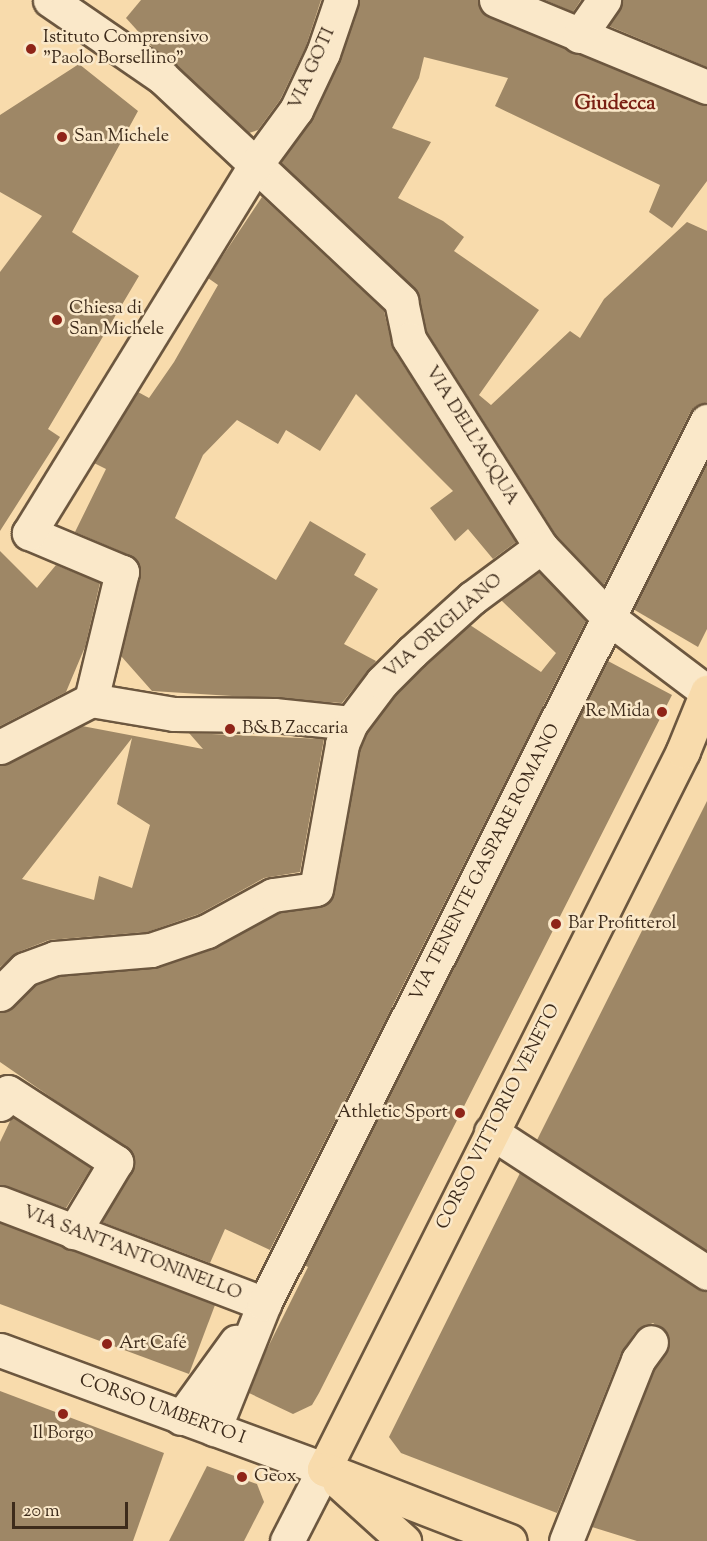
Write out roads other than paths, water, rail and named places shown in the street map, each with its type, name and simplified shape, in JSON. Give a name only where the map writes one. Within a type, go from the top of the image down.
[{"type":"main road","name":"CORSO VITTORIO VENETO","points":[[324,1469],[683,751],[707,692]]},
{"type":"main road","points":[[324,1469],[404,1541]]},
{"type":"main road","points":[[324,1469],[510,1541]]},
{"type":"street","name":"VIA DELL'ACQUA","points":[[50,0],[162,77],[257,163],[400,301],[409,339],[541,547],[609,618],[707,692]]},
{"type":"street","name":"VIA GOTI","points":[[91,700],[122,572],[29,533],[257,163],[296,110],[323,53],[341,0]]},
{"type":"street","points":[[496,0],[707,87]]},
{"type":"street","points":[[579,36],[604,0]]},
{"type":"street","name":"VIA TENENTE GASPARE ROMANO","points":[[214,1429],[264,1304],[707,421]]},
{"type":"street","name":"VIA ORIGLIANO","points":[[0,994],[25,969],[55,958],[151,950],[207,931],[273,895],[316,889],[342,744],[351,723],[382,682],[412,652],[472,598],[541,547]]},
{"type":"street","points":[[0,747],[91,700],[174,714],[274,715],[351,723]]},
{"type":"street","points":[[0,1104],[8,1092],[116,1162],[74,1232]]},
{"type":"street","points":[[491,1132],[707,1273]]},
{"type":"street","name":"VIA SANT'ANTONINELLO","points":[[0,1203],[264,1304]]},
{"type":"street","name":"VIA TENENTE GASPARE ROMANO","points":[[181,1418],[264,1304]]},
{"type":"street","points":[[566,1541],[638,1360],[651,1342]]},
{"type":"street","name":"CORSO UMBERTO I","points":[[0,1350],[324,1469]]},
{"type":"street","name":"CORSO VITTORIO VENETO","points":[[287,1541],[324,1469]]},
{"type":"place","name":"Istituto Comprensivo \"Paolo Borsellino\"","points":[[31,49]]},
{"type":"place","name":"San Michele","points":[[62,137]]},
{"type":"place","name":"Chiesa di San Michele","points":[[57,320]]},
{"type":"place","name":"Re Mida","points":[[662,712]]},
{"type":"place","name":"B&B Zaccaria","points":[[230,729]]},
{"type":"place","name":"Bar Profitterol","points":[[556,924]]},
{"type":"place","name":"Athletic Sport","points":[[460,1113]]},
{"type":"place","name":"Art Café","points":[[107,1344]]},
{"type":"place","name":"Il Borgo","points":[[63,1414]]},
{"type":"place","name":"Geox","points":[[242,1477]]},
{"type":"district","name":"Giudecca","points":[[615,104]]}]
